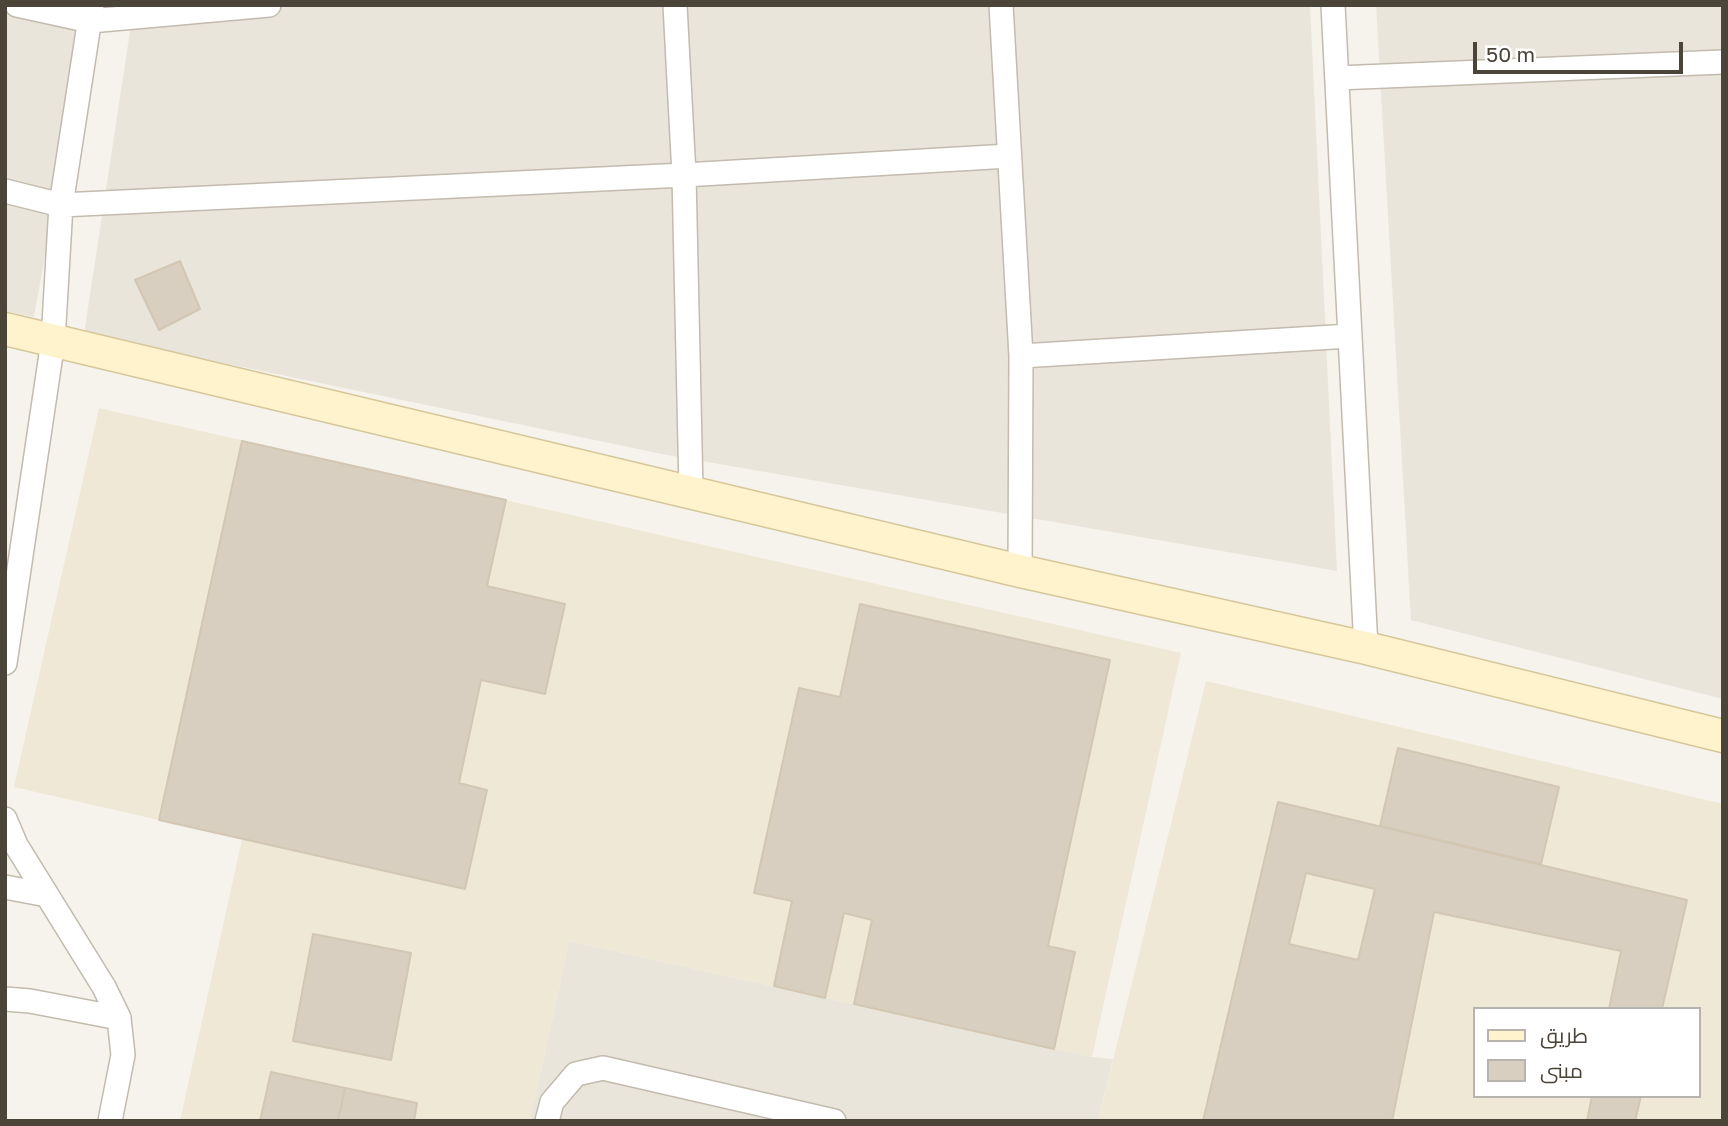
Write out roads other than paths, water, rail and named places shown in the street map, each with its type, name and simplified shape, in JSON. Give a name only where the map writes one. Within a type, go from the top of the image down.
[{"type":"street","points":[[17,5],[91,13],[269,5]]},
{"type":"street","points":[[675,5],[684,175],[691,491]]},
{"type":"street","points":[[1001,5],[1021,356],[1020,571]]},
{"type":"street","points":[[1333,5],[1366,648]]},
{"type":"street","points":[[5,663],[53,341],[61,205],[91,13]]},
{"type":"street","points":[[1337,78],[1723,62]]},
{"type":"street","points":[[5,191],[61,205],[684,175],[1009,156]]},
{"type":"street","points":[[5,329],[1020,571],[1366,648],[1723,736]]},
{"type":"street","points":[[1021,356],[1350,335]]},
{"type":"street","points":[[5,820],[16,845],[104,987],[119,1018],[123,1055],[110,1121]]},
{"type":"street","points":[[5,887],[47,895]]},
{"type":"street","points":[[5,999],[30,1001],[119,1018]]},
{"type":"street","points":[[547,1121],[552,1102],[576,1074],[603,1068],[834,1121]]}]
